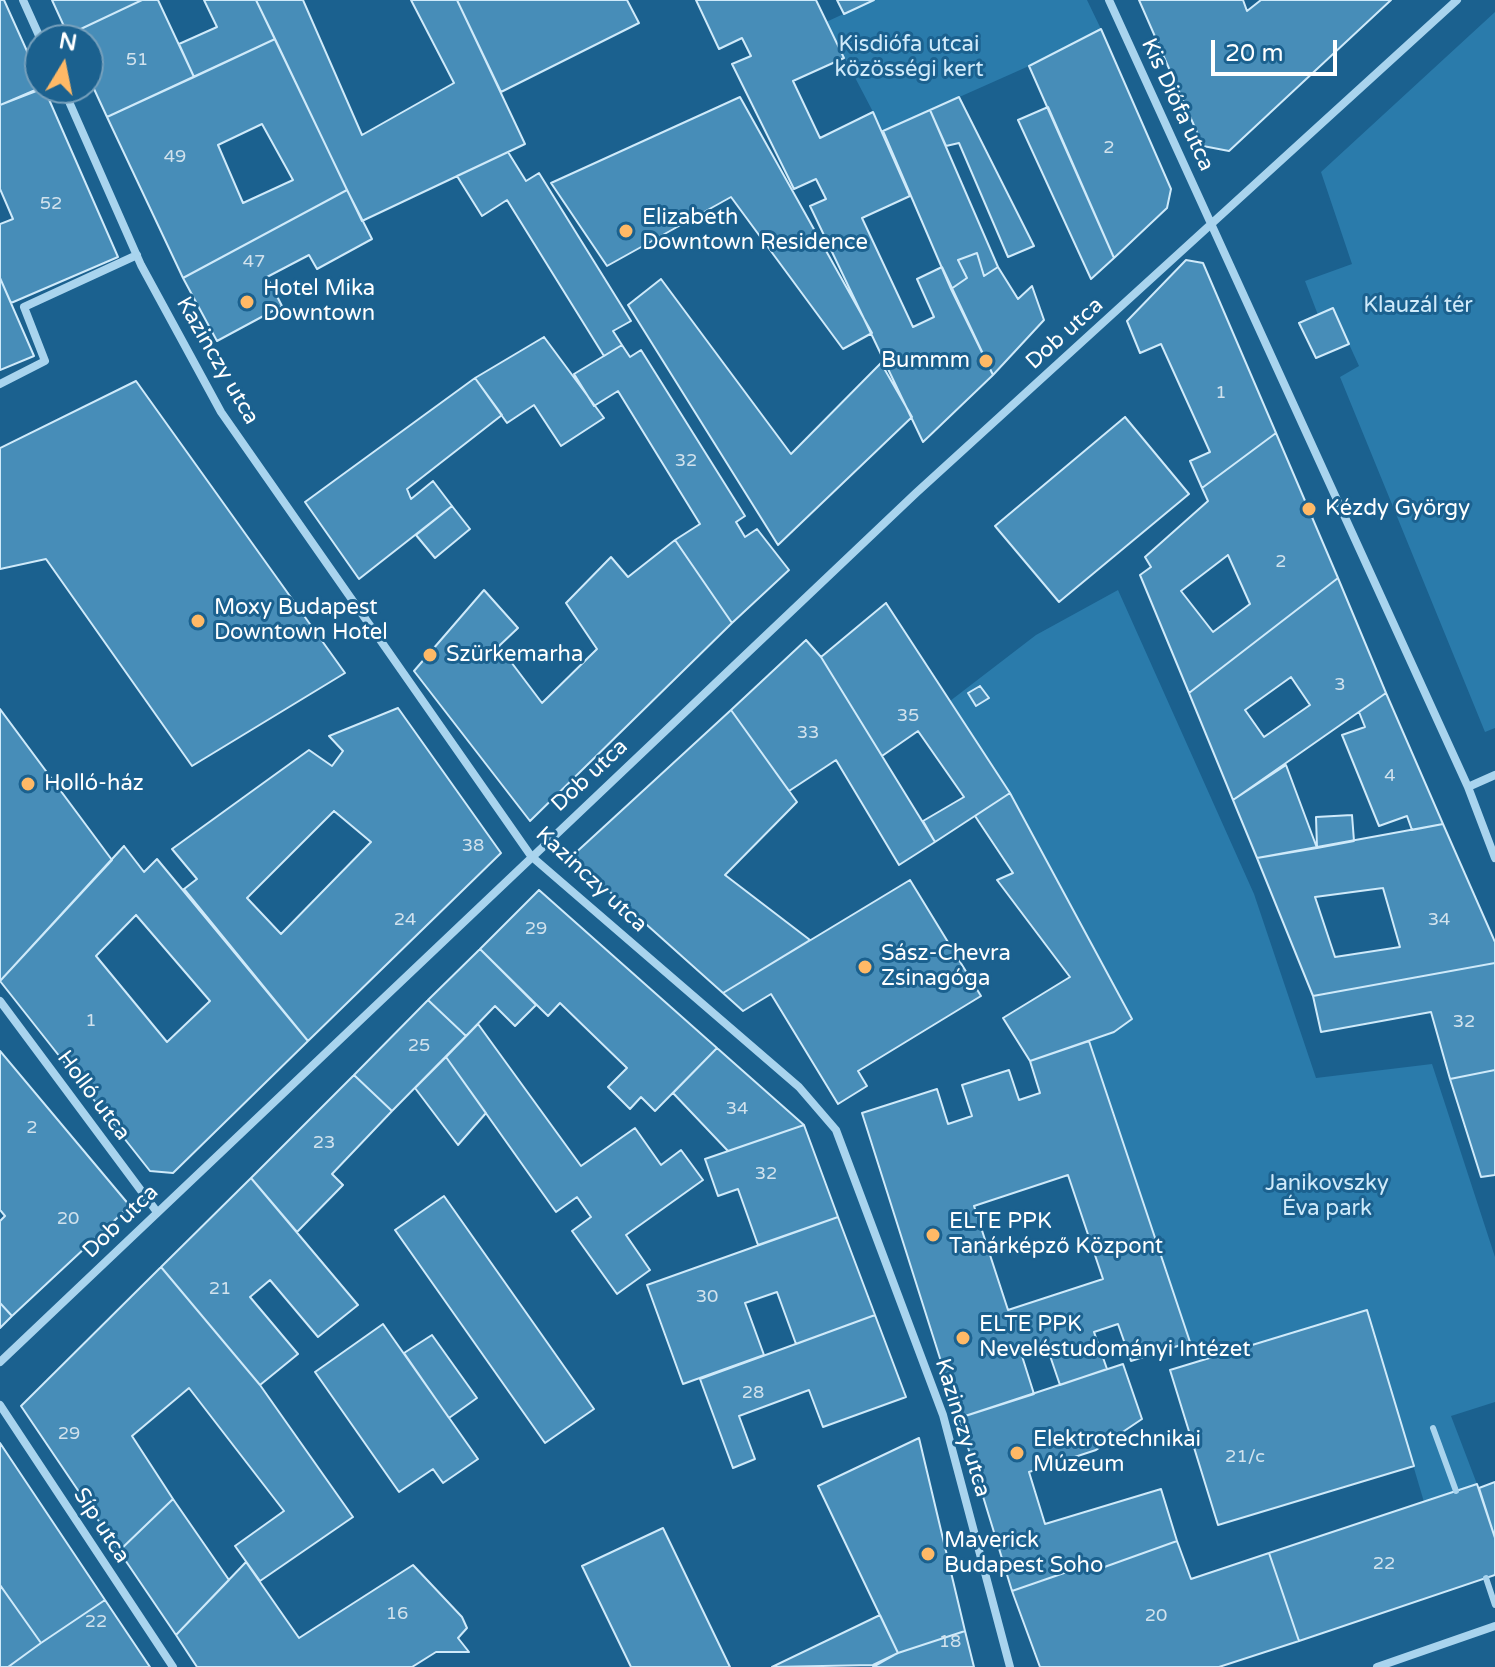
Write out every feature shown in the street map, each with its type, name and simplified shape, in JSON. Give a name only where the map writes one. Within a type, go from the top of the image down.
[{"type":"street","points":[[23,0],[34,24]]},
{"type":"street","name":"Kis Diófa utca","points":[[1109,0],[1213,224]]},
{"type":"street","points":[[1457,0],[1213,224],[1468,787],[1495,858]]},
{"type":"street","name":"Kazinczy utca","points":[[70,104],[137,255],[221,412],[531,856],[799,1087],[836,1130],[943,1415],[1010,1667]]},
{"type":"street","name":"Dob utca","points":[[0,1362],[916,493],[1213,224]]},
{"type":"street","points":[[0,384],[45,361],[24,307],[137,255]]},
{"type":"street","points":[[1468,787],[1495,775]]},
{"type":"street","name":"Holló utca","points":[[0,1001],[157,1212]]},
{"type":"street","name":"Síp utca","points":[[0,1405],[173,1667]]},
{"type":"street","points":[[1377,1667],[1495,1626]]},
{"type":"lane","points":[[1433,1428],[1456,1491]]},
{"type":"lane","points":[[1486,1578],[1495,1605]]},
{"type":"green space","name":"Kisdiófa utcai közösségi kert","points":[[874,0],[1087,0],[1101,29],[1029,66],[883,131],[826,22]]},
{"type":"green space","name":"Klauzál tér","points":[[1495,12],[1495,728],[1485,732],[1340,377],[1359,366],[1333,309],[1318,315],[1305,281],[1352,264],[1321,172]]},
{"type":"green space","name":"Janikovszky Éva park","points":[[1118,590],[1254,894],[1316,1078],[1432,1064],[1495,1257],[1495,1402],[1451,1416],[1477,1484],[1424,1502],[1367,1310],[1200,1360],[1190,1342],[1089,1041],[1114,1032],[1132,1018],[1010,793],[950,701],[1036,635]]},
{"type":"building","points":[[0,0],[4,0],[24,44],[24,95],[0,105]]},
{"type":"building","points":[[52,0],[142,0],[91,24],[63,24]]},
{"type":"building","points":[[142,0],[158,0],[194,77],[107,117],[101,104],[104,104],[104,24],[91,24]]},
{"type":"building","points":[[204,0],[256,0],[275,39],[194,77],[179,44],[217,27]]},
{"type":"building","points":[[256,0],[303,0],[362,135],[454,83],[411,0],[457,0],[525,144],[362,221]]},
{"type":"building","points":[[457,0],[627,0],[639,23],[501,92]]},
{"type":"building","points":[[696,0],[816,0],[844,58],[793,81],[820,138],[873,112],[910,196],[862,218],[913,327],[934,317],[917,279],[942,267],[993,375],[923,442],[810,206],[826,199],[816,179],[794,189],[732,64],[751,56],[742,38],[719,49]]},
{"type":"building","points":[[837,0],[874,0],[844,14]]},
{"type":"building","points":[[1139,0],[1243,0],[1247,11],[1261,0],[1391,0],[1229,151],[1203,146]]},
{"type":"building","points":[[1101,29],[1171,189],[1167,208],[1114,258],[1029,66]]},
{"type":"building","points":[[275,39],[347,190],[183,278],[107,117]],"holes":[[[262,124],[293,180],[243,203],[218,145]]]},
{"type":"building","points":[[24,96],[24,104],[51,104],[118,257],[11,303],[0,278],[0,224],[13,219],[0,189],[0,105]]},
{"type":"building","name":"Elizabeth Downtown Residence","points":[[740,97],[872,333],[843,349],[731,197],[607,266],[551,183]]},
{"type":"building","points":[[959,97],[1034,246],[1008,257],[959,143],[946,146],[930,110]]},
{"type":"building","points":[[1048,107],[1114,258],[1091,279],[1018,120]]},
{"type":"building","points":[[930,110],[998,267],[984,276],[977,253],[958,260],[967,278],[951,289],[883,131]]},
{"type":"building","points":[[508,152],[526,181],[539,173],[631,321],[613,331],[622,345],[604,356],[507,200],[482,216],[457,176]]},
{"type":"building","points":[[347,190],[372,239],[317,269],[309,255],[267,277],[282,306],[217,341],[183,278]]},
{"type":"building","points":[[977,253],[984,276],[998,267],[1018,299],[1032,286],[1044,320],[993,375],[951,289],[967,278],[958,260]]},
{"type":"building","points":[[1186,260],[1203,263],[1276,433],[1202,488],[1190,461],[1210,452],[1161,344],[1140,353],[1127,321]]},
{"type":"building","points":[[0,278],[34,356],[0,370]]},
{"type":"building","name":"Elizabeth Downtown Residence","points":[[661,279],[791,454],[881,363],[912,417],[778,545],[628,305]]},
{"type":"building","points":[[1333,308],[1349,344],[1316,358],[1299,323]]},
{"type":"building","points":[[544,337],[604,418],[561,446],[534,405],[507,423],[475,378]]},
{"type":"building","points":[[622,345],[630,357],[641,350],[745,516],[736,522],[745,537],[757,529],[789,570],[732,623],[675,540],[700,524],[618,391],[594,406],[574,374]]},
{"type":"building","points":[[475,378],[502,415],[407,489],[411,499],[433,481],[452,506],[359,579],[305,502]]},
{"type":"building","name":"Moxy Budapest Downtown Hotel","points":[[136,381],[345,673],[192,766],[46,559],[0,569],[0,448]]},
{"type":"building","points":[[1125,417],[1189,494],[1059,602],[995,526]]},
{"type":"building","points":[[1276,433],[1338,578],[1189,693],[1140,575],[1151,567],[1145,557],[1208,501],[1202,488]],"holes":[[[1228,555],[1250,604],[1213,632],[1181,591]]]},
{"type":"building","points":[[452,506],[470,529],[435,558],[416,535]]},
{"type":"building","points":[[675,540],[732,623],[530,821],[414,671],[484,590],[518,628],[499,646],[542,703],[597,649],[566,603],[611,557],[628,577]]},
{"type":"building","points":[[1338,578],[1386,693],[1233,800],[1189,693]],"holes":[[[1291,677],[1310,705],[1264,737],[1245,710]]]},
{"type":"building","points":[[886,603],[1010,793],[935,842],[923,821],[964,797],[918,731],[882,756],[821,657]]},
{"type":"building","points":[[806,640],[821,657],[935,842],[899,865],[836,760],[789,791],[731,710]]},
{"type":"building","points":[[980,686],[989,698],[976,706],[968,693]]},
{"type":"building","points":[[1386,693],[1443,824],[1412,830],[1407,816],[1379,826],[1342,735],[1365,727],[1359,712]]},
{"type":"building","points":[[398,708],[501,853],[308,1041],[184,889],[197,879],[172,849],[309,750],[332,766],[343,751],[329,736]],"holes":[[[334,811],[371,842],[281,934],[247,898]]]},
{"type":"building","name":"Holló-ház","points":[[0,709],[112,860],[0,981]]},
{"type":"building","points":[[731,710],[797,802],[725,875],[810,940],[723,993],[571,857]]},
{"type":"building","points":[[1286,765],[1317,848],[1257,858],[1233,800]]},
{"type":"building","points":[[1010,793],[1132,1019],[1114,1032],[1030,1061],[1003,1018],[1070,977],[997,880],[1013,873],[975,816]]},
{"type":"building","points":[[1352,815],[1354,841],[1317,848],[1316,817]]},
{"type":"building","points":[[1443,824],[1495,942],[1495,963],[1313,996],[1257,858]],"holes":[[[1383,888],[1400,947],[1335,957],[1315,897]]]},
{"type":"building","points":[[124,846],[144,872],[157,859],[308,1041],[173,1173],[150,1171],[0,981]],"holes":[[[136,915],[210,1001],[167,1042],[96,956]]]},
{"type":"building","name":"Sász-Chevra Zsinagóga","points":[[910,880],[981,996],[858,1071],[867,1086],[838,1104],[771,994],[743,1011],[723,993]]},
{"type":"building","points":[[539,890],[717,1048],[655,1111],[641,1097],[630,1109],[608,1087],[627,1068],[560,1003],[548,1016],[480,949]]},
{"type":"building","points":[[480,949],[536,1005],[515,1026],[495,1006],[466,1036],[428,1000]]},
{"type":"building","points":[[1495,963],[1495,1070],[1450,1079],[1431,1012],[1321,1032],[1313,996]]},
{"type":"building","points":[[428,1000],[466,1036],[392,1111],[354,1075]]},
{"type":"building","points":[[478,1024],[581,1166],[635,1128],[661,1165],[681,1150],[703,1180],[626,1235],[650,1270],[617,1294],[572,1231],[591,1217],[577,1197],[556,1212],[446,1057]]},
{"type":"building","points":[[1089,1041],[1190,1342],[1131,1361],[1118,1324],[1094,1332],[1107,1369],[1060,1385],[1047,1347],[1022,1356],[1034,1394],[959,1418],[862,1113],[937,1089],[948,1124],[972,1116],[962,1085],[1009,1070],[1019,1100],[1040,1093],[1030,1061]],"holes":[[[1068,1175],[1103,1279],[1008,1310],[974,1206]]]},
{"type":"building","points":[[717,1048],[804,1125],[728,1151],[673,1093]]},
{"type":"building","points":[[0,1051],[130,1206],[12,1316],[0,1303],[0,1221],[5,1216],[0,1210]]},
{"type":"building","points":[[446,1057],[486,1113],[458,1145],[415,1088]]},
{"type":"building","points":[[1495,1070],[1495,1175],[1481,1177],[1450,1079]]},
{"type":"building","points":[[354,1075],[392,1111],[332,1174],[343,1185],[297,1232],[251,1178]]},
{"type":"building","points":[[804,1125],[838,1217],[758,1245],[738,1189],[718,1196],[705,1159]]},
{"type":"building","points":[[251,1178],[358,1305],[318,1337],[270,1280],[250,1297],[298,1354],[260,1385],[161,1267]]},
{"type":"building","points":[[444,1196],[594,1409],[545,1443],[395,1230]]},
{"type":"building","points":[[838,1217],[875,1315],[796,1344],[777,1292],[745,1303],[764,1355],[683,1384],[647,1285]]},
{"type":"building","points":[[161,1267],[260,1385],[353,1517],[260,1581],[235,1546],[284,1511],[189,1388],[132,1436],[173,1499],[119,1551],[21,1406]]},
{"type":"building","points":[[0,1303],[12,1316],[0,1328]]},
{"type":"building","points":[[1367,1310],[1414,1466],[1218,1525],[1170,1370]]},
{"type":"building","points":[[875,1315],[906,1397],[823,1427],[809,1390],[739,1416],[755,1459],[733,1468],[700,1379]]},
{"type":"building","points":[[383,1324],[478,1459],[443,1483],[433,1469],[399,1492],[315,1372]]},
{"type":"building","points":[[432,1335],[477,1398],[449,1418],[404,1353]]},
{"type":"building","points":[[1123,1364],[1142,1419],[1096,1450],[1029,1472],[1045,1524],[1161,1489],[1177,1541],[1096,1570],[1093,1563],[1012,1591],[959,1418]]},
{"type":"building","points":[[919,1438],[965,1631],[898,1653],[818,1486]]},
{"type":"building","points":[[0,1443],[105,1600],[41,1643],[0,1585]]},
{"type":"building","points":[[1495,1482],[1495,1538],[1479,1488]]},
{"type":"building","points":[[1477,1484],[1495,1538],[1495,1575],[1299,1641],[1269,1553]]},
{"type":"building","points":[[173,1499],[229,1580],[176,1635],[119,1551]]},
{"type":"building","points":[[663,1528],[730,1667],[631,1667],[582,1566]]},
{"type":"building","points":[[1177,1541],[1191,1579],[1269,1553],[1299,1641],[1219,1667],[1040,1667],[1012,1591],[1093,1563],[1096,1570]]},
{"type":"building","points":[[246,1562],[299,1638],[413,1565],[462,1617],[467,1628],[458,1638],[469,1652],[436,1652],[412,1667],[197,1667],[176,1635]]},
{"type":"building","points":[[0,1585],[41,1643],[8,1667],[0,1667]]},
{"type":"building","points":[[105,1600],[150,1667],[8,1667],[41,1643]]},
{"type":"building","points":[[880,1615],[898,1653],[873,1665],[772,1667]]},
{"type":"building","points":[[965,1631],[974,1667],[873,1667],[898,1653]]},
{"type":"place","name":"Elizabeth Downtown Residence","points":[[626,231]]},
{"type":"place","name":"Hotel Mika Downtown","points":[[247,302]]},
{"type":"place","name":"Bummm","points":[[986,361]]},
{"type":"place","name":"Kézdy György","points":[[1309,509]]},
{"type":"place","name":"Moxy Budapest Downtown Hotel","points":[[198,621]]},
{"type":"place","name":"Szürkemarha","points":[[430,655]]},
{"type":"place","name":"Holló-ház","points":[[28,784]]},
{"type":"place","name":"Sász-Chevra Zsinagóga","points":[[865,967]]},
{"type":"place","name":"ELTE PPK Tanárképző Központ","points":[[933,1235]]},
{"type":"place","name":"ELTE PPK Neveléstudományi Intézet","points":[[963,1338]]},
{"type":"place","name":"Elektrotechnikai Múzeum","points":[[1017,1453]]},
{"type":"place","name":"Maverick Budapest Soho","points":[[928,1554]]}]
